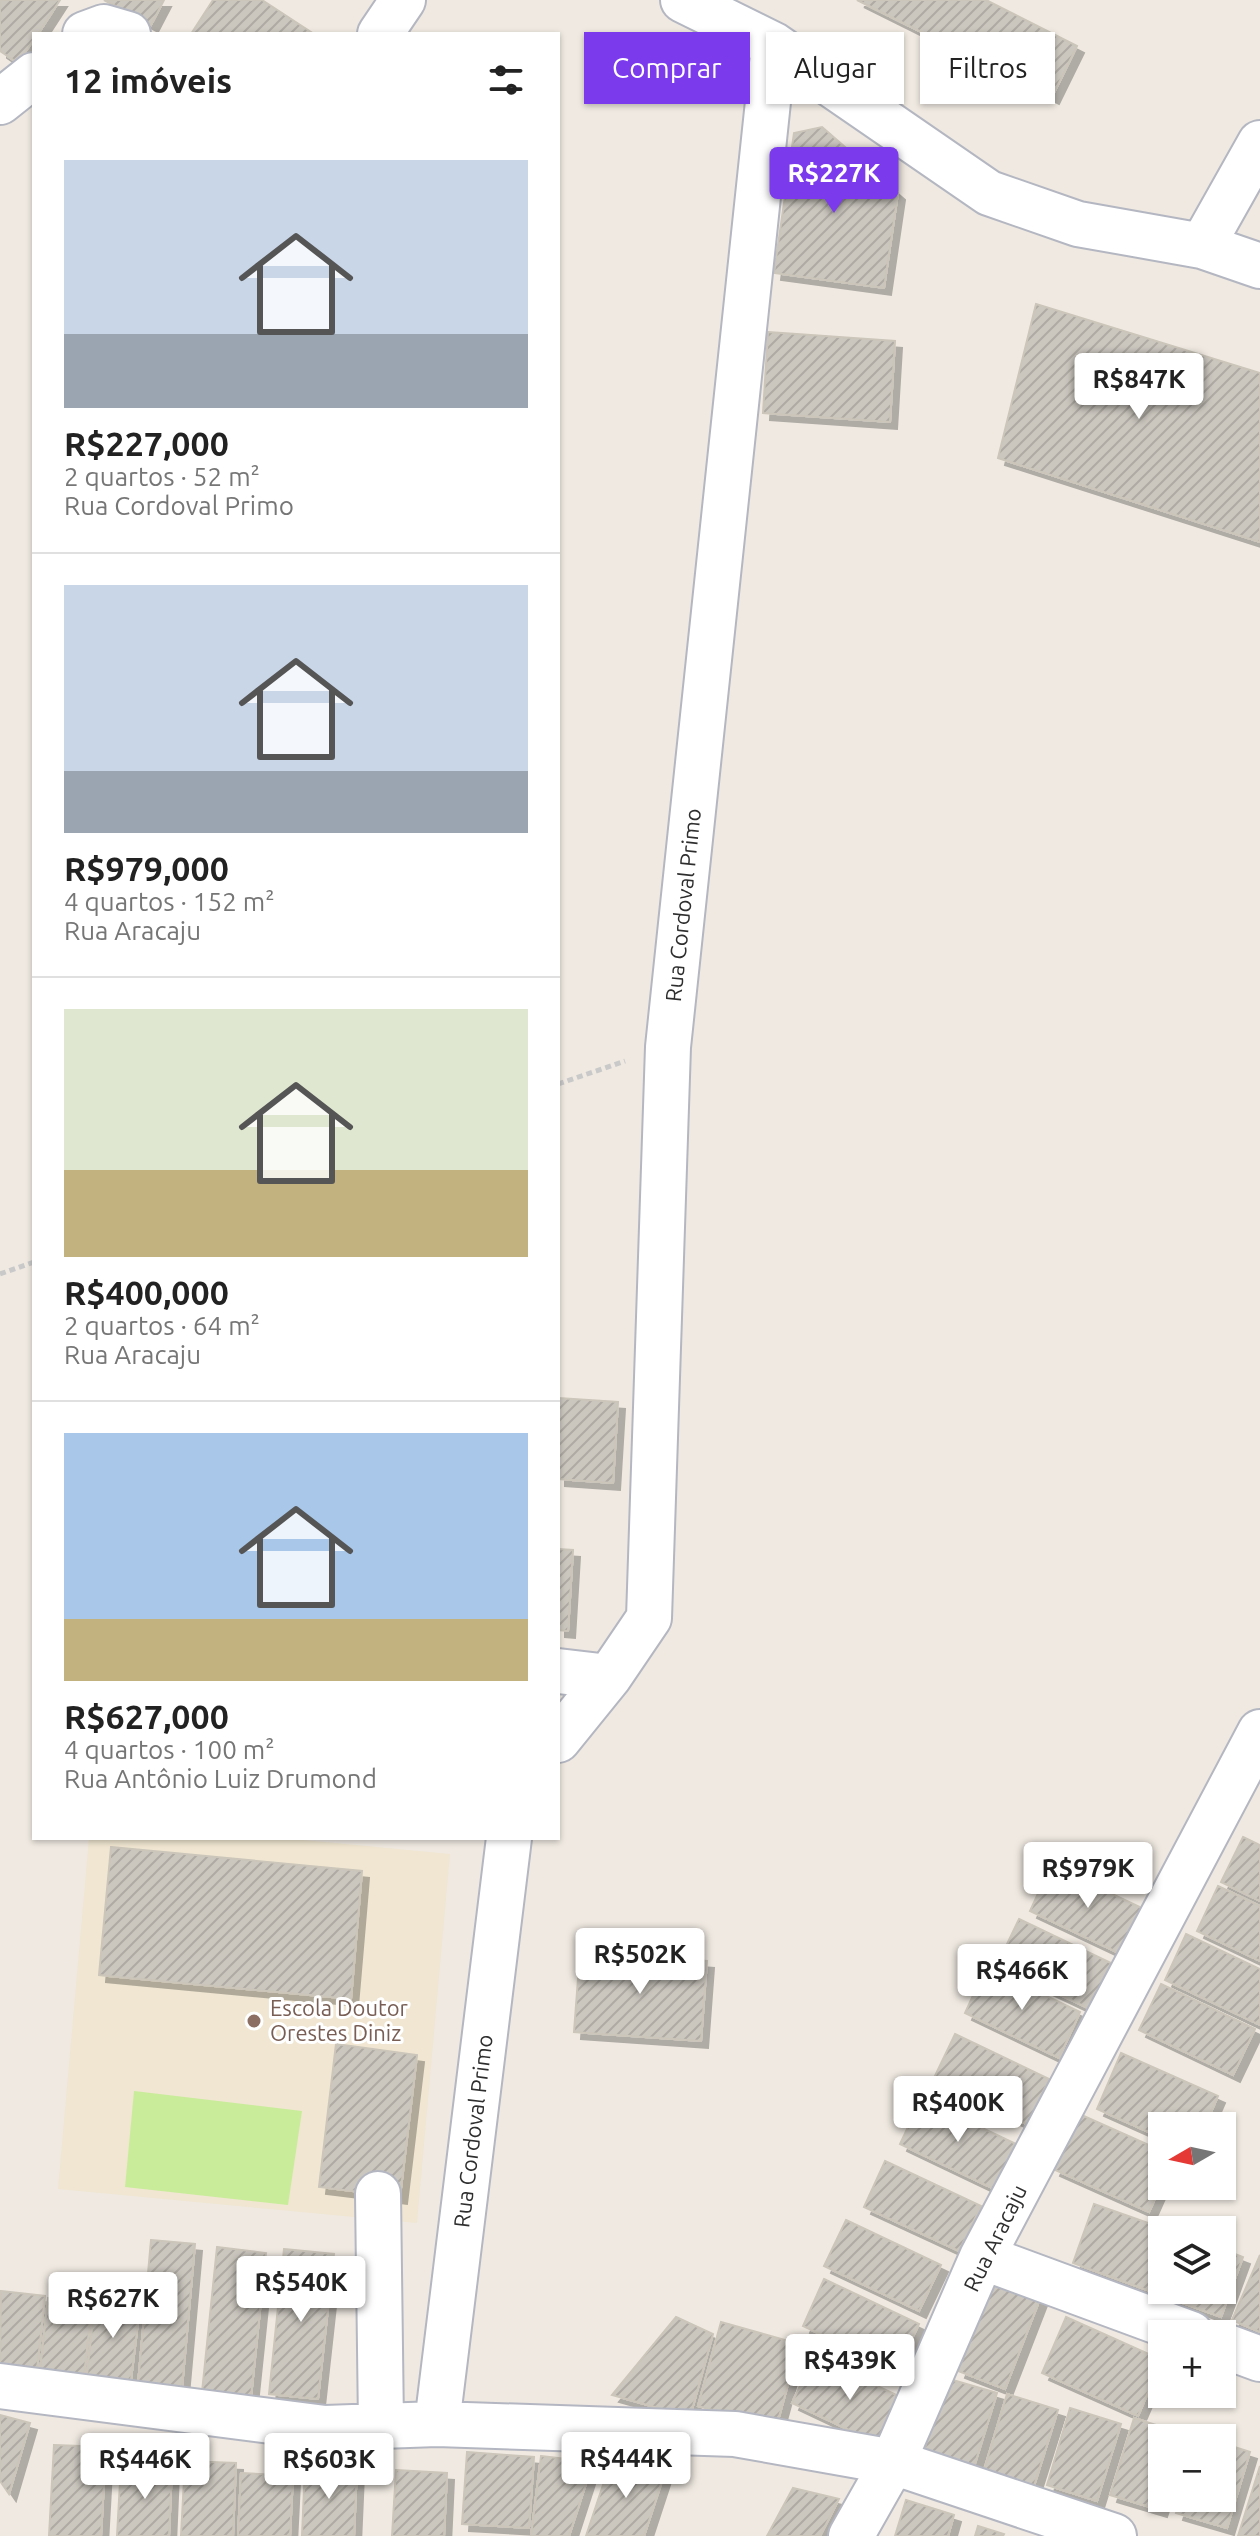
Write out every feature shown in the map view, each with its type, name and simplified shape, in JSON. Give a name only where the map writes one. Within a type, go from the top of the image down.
[{"type":"street","points":[[381,32],[403,0]]},
{"type":"street","points":[[683,0],[766,41]]},
{"type":"street","points":[[90,32],[104,27],[121,32]]},
{"type":"street","points":[[0,102],[32,77]]},
{"type":"street","name":"Rua Cordoval Primo","points":[[560,1738],[609,1677],[649,1618],[668,1047],[768,104]]},
{"type":"street","points":[[860,104],[989,193],[1078,224],[1202,246],[1260,266]]},
{"type":"street","points":[[1202,246],[1260,143]]},
{"type":"street","points":[[560,1671],[609,1677]]},
{"type":"street","name":"Rua Aracaju","points":[[851,2536],[893,2462],[982,2257],[1260,1732]]},
{"type":"street","name":"Rua Cordoval Primo","points":[[437,2424],[509,1840]]},
{"type":"street","points":[[378,2194],[381,2425]]},
{"type":"street","points":[[982,2257],[1153,2320]]},
{"type":"street","points":[[1236,2350],[1260,2359]]},
{"type":"street","points":[[0,2386],[325,2428],[437,2424],[735,2434],[893,2462],[1114,2536]]},
{"type":"path","points":[[560,1083],[668,1047]]},
{"type":"path","points":[[0,1274],[32,1263]]},
{"type":"shaded area","name":"Escola Doutor Orestes Diniz","points":[[89,1840],[304,1840],[450,1854],[417,2223],[58,2189]]},
{"type":"green space","points":[[134,2091],[302,2111],[288,2205],[125,2187]]},
{"type":"building","points":[[0,0],[60,0],[39,32],[32,32],[32,42],[18,63],[0,51]]},
{"type":"building","points":[[104,0],[164,0],[151,25]]},
{"type":"building","points":[[213,0],[262,0],[311,32],[192,32]]},
{"type":"building","points":[[857,0],[986,0],[1049,32],[921,32]]},
{"type":"building","points":[[1055,35],[1077,46],[1055,91]]},
{"type":"building","points":[[822,127],[898,193],[884,288],[774,273],[794,133]]},
{"type":"building","points":[[1036,304],[1260,373],[1260,542],[998,458]]},
{"type":"building","points":[[768,332],[895,341],[890,422],[763,413]]},
{"type":"building","points":[[560,1398],[618,1402],[613,1483],[560,1479]]},
{"type":"building","points":[[560,1549],[573,1550],[568,1631],[560,1630]]},
{"type":"building","points":[[1243,1837],[1260,1845],[1260,1901],[1221,1882]]},
{"type":"building","points":[[111,1847],[362,1871],[351,1999],[99,1975]]},
{"type":"building","points":[[1051,1865],[1146,1910],[1125,1956],[1030,1911]]},
{"type":"building","points":[[1218,1886],[1260,1906],[1260,1961],[1197,1931]]},
{"type":"building","points":[[1019,1919],[1113,1964],[1092,2010],[997,1965]]},
{"type":"building","points":[[1186,1934],[1260,1969],[1260,2025],[1165,1980]]},
{"type":"building","points":[[580,1952],[707,1961],[701,2041],[574,2032]]},
{"type":"building","points":[[986,1967],[1080,2012],[1059,2058],[965,2013]]},
{"type":"building","points":[[1161,1984],[1255,2029],[1233,2075],[1139,2030]]},
{"type":"building","points":[[955,2034],[1049,2079],[1028,2125],[933,2080]]},
{"type":"building","points":[[336,2044],[417,2055],[400,2197],[319,2187]]},
{"type":"building","points":[[1121,2053],[1218,2096],[1211,2112],[1148,2112],[1148,2132],[1097,2109]]},
{"type":"building","points":[[921,2099],[1016,2144],[994,2189],[900,2144]]},
{"type":"building","points":[[1077,2113],[1148,2145],[1148,2200],[1154,2200],[1149,2212],[1053,2169]]},
{"type":"building","points":[[885,2161],[981,2206],[959,2251],[864,2207]]},
{"type":"building","points":[[1094,2204],[1148,2223],[1148,2290],[1073,2263]]},
{"type":"building","points":[[846,2220],[941,2265],[919,2311],[824,2266]]},
{"type":"building","points":[[151,2240],[195,2244],[182,2388],[138,2384]]},
{"type":"building","points":[[217,2247],[266,2253],[251,2397],[202,2392]]},
{"type":"building","points":[[284,2249],[334,2254],[318,2399],[269,2394]]},
{"type":"building","points":[[1236,2254],[1243,2257],[1236,2276]]},
{"type":"building","points":[[1260,2255],[1260,2332],[1232,2320]]},
{"type":"building","points":[[997,2273],[1043,2291],[1005,2389],[958,2371]]},
{"type":"building","points":[[824,2279],[919,2324],[897,2370],[803,2326]]},
{"type":"building","points":[[1,2291],[45,2296],[37,2370],[0,2365]]},
{"type":"building","points":[[48,2298],[92,2303],[84,2376],[40,2371]]},
{"type":"building","points":[[95,2301],[140,2306],[131,2380],[87,2375]]},
{"type":"building","points":[[1185,2304],[1226,2304],[1221,2317]]},
{"type":"building","points":[[676,2317],[713,2334],[690,2417],[612,2395]]},
{"type":"building","points":[[1066,2317],[1148,2354],[1148,2393],[1138,2416],[1042,2373]]},
{"type":"building","points":[[721,2322],[799,2344],[776,2428],[698,2406]]},
{"type":"building","points":[[814,2356],[909,2401],[887,2448],[792,2403]]},
{"type":"building","points":[[946,2378],[997,2393],[973,2470],[923,2454]]},
{"type":"building","points":[[1007,2394],[1058,2410],[1034,2486],[984,2470]]},
{"type":"building","points":[[1070,2408],[1121,2424],[1097,2501],[1047,2485]]},
{"type":"building","points":[[0,2415],[30,2423],[9,2494],[0,2481]]},
{"type":"building","points":[[1134,2418],[1153,2424],[1148,2424],[1148,2506],[1110,2495]]},
{"type":"building","points":[[54,2445],[106,2447],[101,2536],[49,2536]]},
{"type":"building","points":[[1236,2448],[1250,2452],[1236,2498]]},
{"type":"building","points":[[467,2452],[534,2457],[529,2528],[462,2524]]},
{"type":"building","points":[[613,2455],[665,2472],[644,2536],[586,2536]]},
{"type":"building","points":[[541,2456],[593,2462],[569,2536],[531,2536]]},
{"type":"building","points":[[185,2461],[236,2463],[233,2536],[181,2536]]},
{"type":"building","points":[[121,2464],[172,2467],[169,2536],[117,2536]]},
{"type":"building","points":[[305,2465],[357,2468],[354,2536],[302,2536]]},
{"type":"building","points":[[1260,2466],[1260,2536],[1238,2536]]},
{"type":"building","points":[[396,2470],[447,2473],[444,2536],[392,2536]]},
{"type":"building","points":[[241,2473],[293,2476],[290,2536],[238,2536]]},
{"type":"building","points":[[793,2488],[839,2499],[820,2536],[767,2536]]},
{"type":"building","points":[[906,2500],[954,2515],[948,2536],[895,2536]]},
{"type":"building","points":[[1176,2512],[1232,2512],[1227,2528]]},
{"type":"building","points":[[978,2526],[1004,2534],[975,2536]]},
{"type":"place","name":"Escola Doutor Orestes Diniz","points":[[254,2021]]}]
